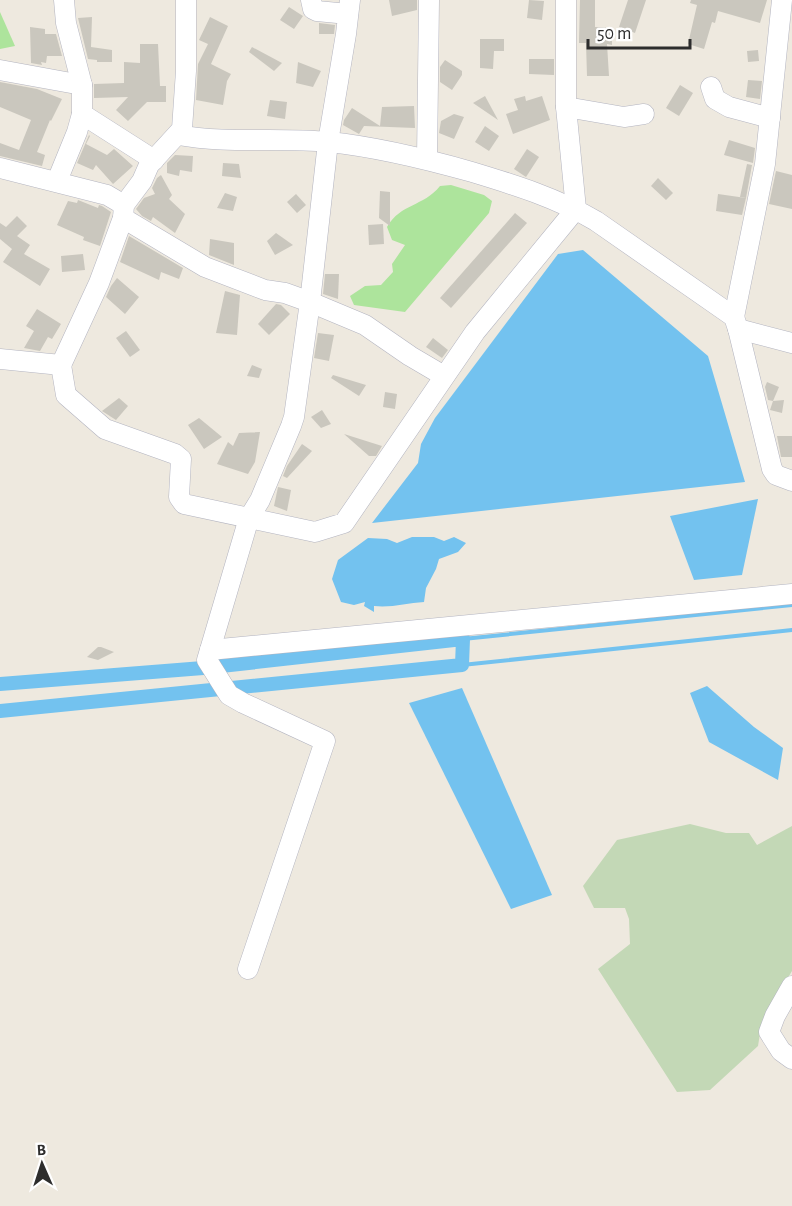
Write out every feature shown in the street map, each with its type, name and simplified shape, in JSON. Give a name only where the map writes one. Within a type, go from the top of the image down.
[{"type":"street","points":[[57,181],[82,114],[82,85],[66,22],[64,0]]},
{"type":"street","points":[[186,0],[186,71],[182,129],[154,160],[124,211],[94,293],[61,365],[66,394],[105,429],[175,454],[181,459],[179,497],[184,504],[315,532],[344,523],[475,332],[576,209],[566,107],[566,0]]},
{"type":"street","points":[[249,969],[325,741],[243,703],[226,692],[209,655],[249,518],[260,500],[291,426],[310,302],[328,142],[349,7],[316,11],[313,9],[311,0]]},
{"type":"street","points":[[427,159],[429,0]]},
{"type":"street","points":[[782,0],[765,164],[736,323],[772,469],[776,475],[792,481]]},
{"type":"street","points":[[0,70],[82,85]]},
{"type":"street","points":[[711,87],[716,99],[729,107],[770,118]]},
{"type":"street","points":[[566,107],[624,117],[644,114]]},
{"type":"street","points":[[82,114],[154,160]]},
{"type":"street","points":[[178,135],[207,140],[328,142],[427,159],[528,189],[576,209],[596,221],[736,323],[792,343]]},
{"type":"street","points":[[0,168],[107,195],[124,211],[205,267],[265,290],[285,293],[310,302],[365,325],[444,376]]},
{"type":"street","points":[[0,359],[61,365]]},
{"type":"street","points":[[209,655],[792,594]]},
{"type":"street","points":[[792,986],[769,1032],[782,1051],[792,1059]]},
{"type":"green space","points":[[0,12],[15,46],[0,49]]},
{"type":"green space","points":[[451,185],[484,195],[492,201],[489,213],[405,312],[354,305],[350,296],[365,286],[381,285],[393,272],[392,264],[405,245],[392,240],[387,227],[393,219],[405,209],[427,198],[440,186]]},
{"type":"green space","points":[[690,824],[726,833],[749,833],[757,845],[792,826],[792,971],[762,1021],[758,1046],[710,1090],[677,1092],[598,969],[630,944],[629,919],[625,908],[594,908],[583,886],[617,840]]},
{"type":"water","points":[[583,250],[708,356],[745,482],[372,523],[418,463],[421,444],[435,418],[558,254]]},
{"type":"water","points":[[758,499],[742,575],[694,580],[670,516]]},
{"type":"water","points":[[412,537],[434,537],[444,541],[454,537],[466,543],[458,552],[439,559],[426,588],[424,602],[374,606],[374,612],[364,606],[365,602],[354,605],[341,602],[332,579],[338,560],[368,538],[387,539],[397,543]]},
{"type":"water","points":[[707,686],[754,727],[783,748],[778,780],[709,742],[690,693]]},
{"type":"water","points":[[462,688],[552,895],[511,909],[409,703]]},
{"type":"building","points":[[389,0],[417,0],[417,10],[392,16]]},
{"type":"building","points":[[529,0],[544,1],[542,20],[527,18]]},
{"type":"building","points":[[580,0],[595,0],[595,27],[612,28],[612,45],[607,44],[609,76],[587,76],[586,43],[579,43]]},
{"type":"building","points":[[628,0],[646,0],[635,33],[619,27]]},
{"type":"building","points":[[691,0],[767,0],[760,23],[718,11],[715,23],[712,22],[704,49],[688,44],[697,5],[690,3]]},
{"type":"building","points":[[289,7],[303,16],[294,29],[280,20]]},
{"type":"building","points":[[92,17],[91,47],[112,50],[112,62],[97,62],[97,60],[88,59],[78,18]]},
{"type":"building","points":[[210,17],[228,26],[211,64],[231,74],[227,81],[223,105],[196,100],[198,64],[208,44],[199,40]]},
{"type":"building","points":[[319,23],[335,25],[334,34],[319,34]]},
{"type":"building","points":[[30,27],[45,29],[45,34],[56,34],[62,56],[47,56],[46,63],[41,62],[42,65],[31,63]]},
{"type":"building","points":[[480,39],[504,39],[504,51],[494,51],[493,69],[480,68]]},
{"type":"building","points":[[140,44],[158,44],[160,86],[166,86],[166,102],[147,102],[128,121],[116,110],[128,97],[94,98],[94,84],[124,83],[124,62],[140,63]]},
{"type":"building","points":[[252,47],[282,63],[274,71],[249,52]]},
{"type":"building","points":[[758,50],[759,61],[748,62],[747,51]]},
{"type":"building","points":[[529,59],[554,59],[554,75],[529,74]]},
{"type":"building","points":[[445,60],[462,71],[462,75],[452,90],[440,82],[440,67]]},
{"type":"building","points":[[298,62],[321,71],[313,87],[296,83]]},
{"type":"building","points":[[748,80],[762,81],[760,99],[746,97]]},
{"type":"building","points":[[0,82],[37,89],[62,99],[50,120],[37,152],[45,155],[42,166],[0,156],[0,143],[19,150],[31,120],[0,107]]},
{"type":"building","points":[[680,85],[693,93],[679,116],[666,108]]},
{"type":"building","points":[[485,96],[498,120],[473,103]]},
{"type":"building","points":[[525,96],[526,101],[542,96],[550,120],[513,134],[506,114],[518,110],[514,99]]},
{"type":"building","points":[[270,100],[287,102],[285,119],[267,116]]},
{"type":"building","points":[[414,106],[415,128],[364,126],[359,134],[343,125],[352,108],[380,126],[382,107]]},
{"type":"building","points":[[454,114],[464,117],[454,139],[439,133],[441,121]]},
{"type":"building","points":[[485,126],[499,136],[489,151],[475,142]]},
{"type":"building","points":[[89,135],[86,144],[107,155],[114,149],[133,166],[113,184],[96,165],[93,170],[77,163]]},
{"type":"building","points":[[729,140],[755,148],[753,163],[724,155]]},
{"type":"building","points":[[527,149],[539,157],[526,177],[514,169]]},
{"type":"building","points":[[175,155],[193,156],[192,172],[180,170],[179,176],[167,173],[167,163]]},
{"type":"building","points":[[223,163],[239,164],[241,178],[222,176]]},
{"type":"building","points":[[747,164],[752,165],[746,198],[740,197]]},
{"type":"building","points":[[776,171],[792,175],[792,209],[769,204]]},
{"type":"building","points":[[161,175],[172,195],[169,199],[185,214],[175,233],[153,217],[151,221],[142,216],[136,209],[144,198],[155,194],[152,188]]},
{"type":"building","points":[[658,178],[673,193],[666,200],[651,186]]},
{"type":"building","points":[[380,191],[390,192],[390,226],[379,218]]},
{"type":"building","points":[[225,193],[237,197],[233,211],[217,208]]},
{"type":"building","points":[[296,194],[306,205],[297,213],[287,202]]},
{"type":"building","points":[[718,194],[746,198],[742,215],[716,211]]},
{"type":"building","points":[[78,200],[98,208],[99,205],[102,206],[111,212],[100,246],[83,240],[84,237],[57,225],[68,201],[77,203]]},
{"type":"building","points":[[515,213],[527,223],[451,308],[440,298]]},
{"type":"building","points":[[17,216],[27,226],[17,236],[30,245],[24,254],[50,269],[40,286],[3,262],[12,249],[0,239],[0,223],[6,227]]},
{"type":"building","points":[[383,224],[384,244],[369,245],[368,225]]},
{"type":"building","points":[[276,233],[293,245],[275,255],[267,241]]},
{"type":"building","points":[[129,236],[183,268],[179,279],[161,272],[159,280],[120,262]]},
{"type":"building","points":[[210,239],[234,243],[234,265],[209,255]]},
{"type":"building","points":[[83,254],[85,270],[62,272],[61,256]]},
{"type":"building","points":[[325,274],[339,274],[338,299],[323,294]]},
{"type":"building","points":[[117,278],[139,297],[125,314],[106,297]]},
{"type":"building","points":[[225,291],[240,295],[237,335],[216,333]]},
{"type":"building","points":[[276,304],[281,305],[290,314],[269,335],[258,324]]},
{"type":"building","points":[[37,309],[61,324],[52,339],[48,337],[40,351],[24,348],[34,331],[26,326]]},
{"type":"building","points":[[126,331],[140,350],[130,357],[116,338]]},
{"type":"building","points":[[318,333],[334,335],[329,361],[314,358]]},
{"type":"building","points":[[433,338],[448,350],[442,358],[426,347]]},
{"type":"building","points":[[252,365],[262,369],[259,378],[247,376]]},
{"type":"building","points":[[333,375],[366,385],[359,396],[331,378]]},
{"type":"building","points":[[767,382],[779,387],[773,401],[768,400],[765,387]]},
{"type":"building","points":[[385,392],[397,394],[395,409],[383,407]]},
{"type":"building","points":[[119,398],[128,406],[116,420],[102,411]]},
{"type":"building","points":[[784,400],[782,413],[770,410],[773,401]]},
{"type":"building","points":[[322,410],[331,424],[321,428],[311,417]]},
{"type":"building","points":[[199,418],[222,437],[204,449],[188,425]]},
{"type":"building","points":[[260,432],[255,462],[248,474],[217,464],[228,442],[233,446],[239,433]]},
{"type":"building","points":[[344,434],[382,446],[376,456],[369,456]]},
{"type":"building","points":[[777,436],[792,436],[792,457],[781,457]]},
{"type":"building","points":[[302,444],[312,451],[287,478],[283,476],[287,466]]},
{"type":"building","points":[[278,487],[291,490],[287,511],[274,506]]},
{"type":"building","points":[[98,647],[114,652],[98,660],[87,657]]},
{"type":"waterway","points":[[463,639],[792,605]]},
{"type":"waterway","points":[[462,665],[792,630]]},
{"type":"waterway","points":[[0,684],[203,668],[463,639],[462,665],[0,711]]}]
